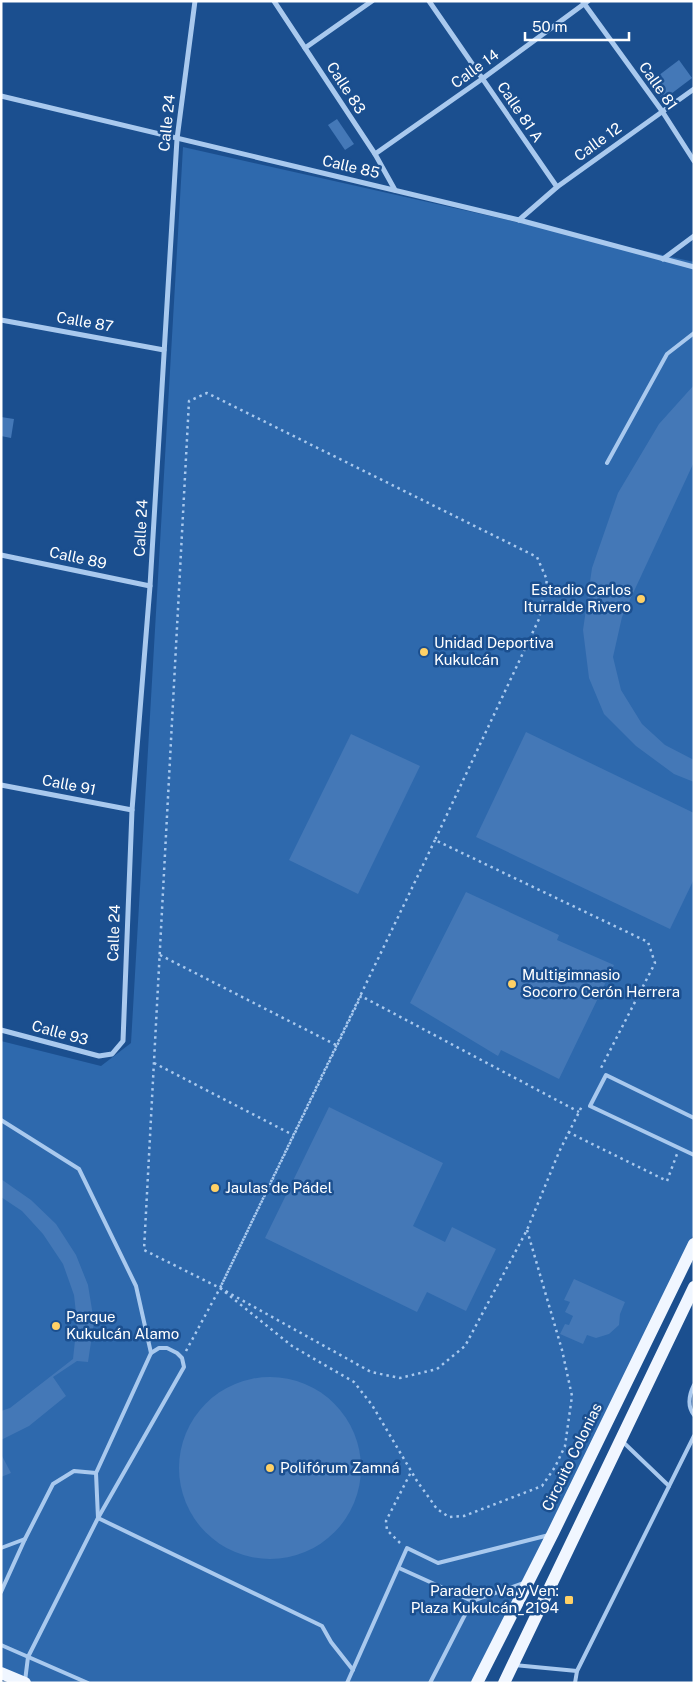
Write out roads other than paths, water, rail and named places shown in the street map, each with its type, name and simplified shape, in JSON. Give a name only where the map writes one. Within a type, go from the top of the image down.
[{"type":"main road","name":"Circuito Colonias","points":[[477,1683],[554,1533],[694,1244]]},
{"type":"main road","points":[[504,1683],[693,1292]]},
{"type":"main road","points":[[1,1673],[25,1683]]},
{"type":"street","name":"Calle 24","points":[[112,1054],[123,1041],[132,810],[150,586],[176,139],[196,1]]},
{"type":"street","name":"Calle 83","points":[[274,1],[374,154],[395,190]]},
{"type":"street","points":[[306,48],[372,1]]},
{"type":"street","name":"Calle 81 A","points":[[429,1],[557,188]]},
{"type":"street","name":"Calle 14","points":[[374,154],[482,79],[585,2]]},
{"type":"street","name":"Calle 81","points":[[585,2],[662,112],[694,162]]},
{"type":"street","name":"Calle 12","points":[[519,220],[557,188],[694,89]]},
{"type":"street","name":"Calle 85","points":[[1,96],[519,220],[694,267]]},
{"type":"street","points":[[663,259],[694,236]]},
{"type":"street","name":"Calle 87","points":[[1,320],[164,350]]},
{"type":"street","name":"Calle 89","points":[[1,555],[150,586]]},
{"type":"street","name":"Calle 91","points":[[1,785],[132,810]]},
{"type":"street","name":"Calle 93","points":[[1,1030],[99,1056],[112,1054]]},
{"type":"lane","points":[[607,463],[667,354],[694,333]]},
{"type":"lane","points":[[694,1118],[606,1075],[590,1106],[694,1155]]},
{"type":"lane","points":[[1,1120],[79,1169],[136,1286],[152,1353]]},
{"type":"lane","points":[[25,1683],[28,1657],[98,1518],[184,1366],[182,1358],[167,1348],[159,1348],[152,1353],[96,1473],[98,1518]]},
{"type":"lane","points":[[694,1385],[690,1393],[689,1409],[694,1415]]},
{"type":"lane","points":[[575,1683],[577,1671],[694,1436]]},
{"type":"lane","points":[[621,1440],[669,1486]]},
{"type":"lane","points":[[1,1592],[24,1539],[54,1484],[74,1471],[96,1473]]},
{"type":"lane","points":[[98,1518],[322,1626],[331,1642],[353,1670]]},
{"type":"lane","points":[[348,1683],[407,1548],[438,1563],[554,1533]]},
{"type":"lane","points":[[1,1548],[24,1539]]},
{"type":"lane","points":[[399,1568],[472,1601],[529,1582]]},
{"type":"lane","points":[[430,1683],[472,1601]]},
{"type":"lane","points":[[1,1645],[88,1683]]},
{"type":"lane","points":[[512,1665],[577,1671]]},
{"type":"place","name":"Estadio Carlos Iturralde Rivero","points":[[641,599]]},
{"type":"place","name":"Unidad Deportiva Kukulcán","points":[[424,652]]},
{"type":"place","name":"Multigimnasio Socorro Cerón Herrera","points":[[512,984]]},
{"type":"place","name":"Jaulas de Pádel","points":[[215,1188]]},
{"type":"place","name":"Parque Kukulcán Alamo","points":[[56,1326]]},
{"type":"place","name":"Polifórum Zamná","points":[[270,1468]]},
{"type":"place","name":"Paradero Va y Ven: Plaza Kukulcán_2194","points":[[569,1600]]}]
